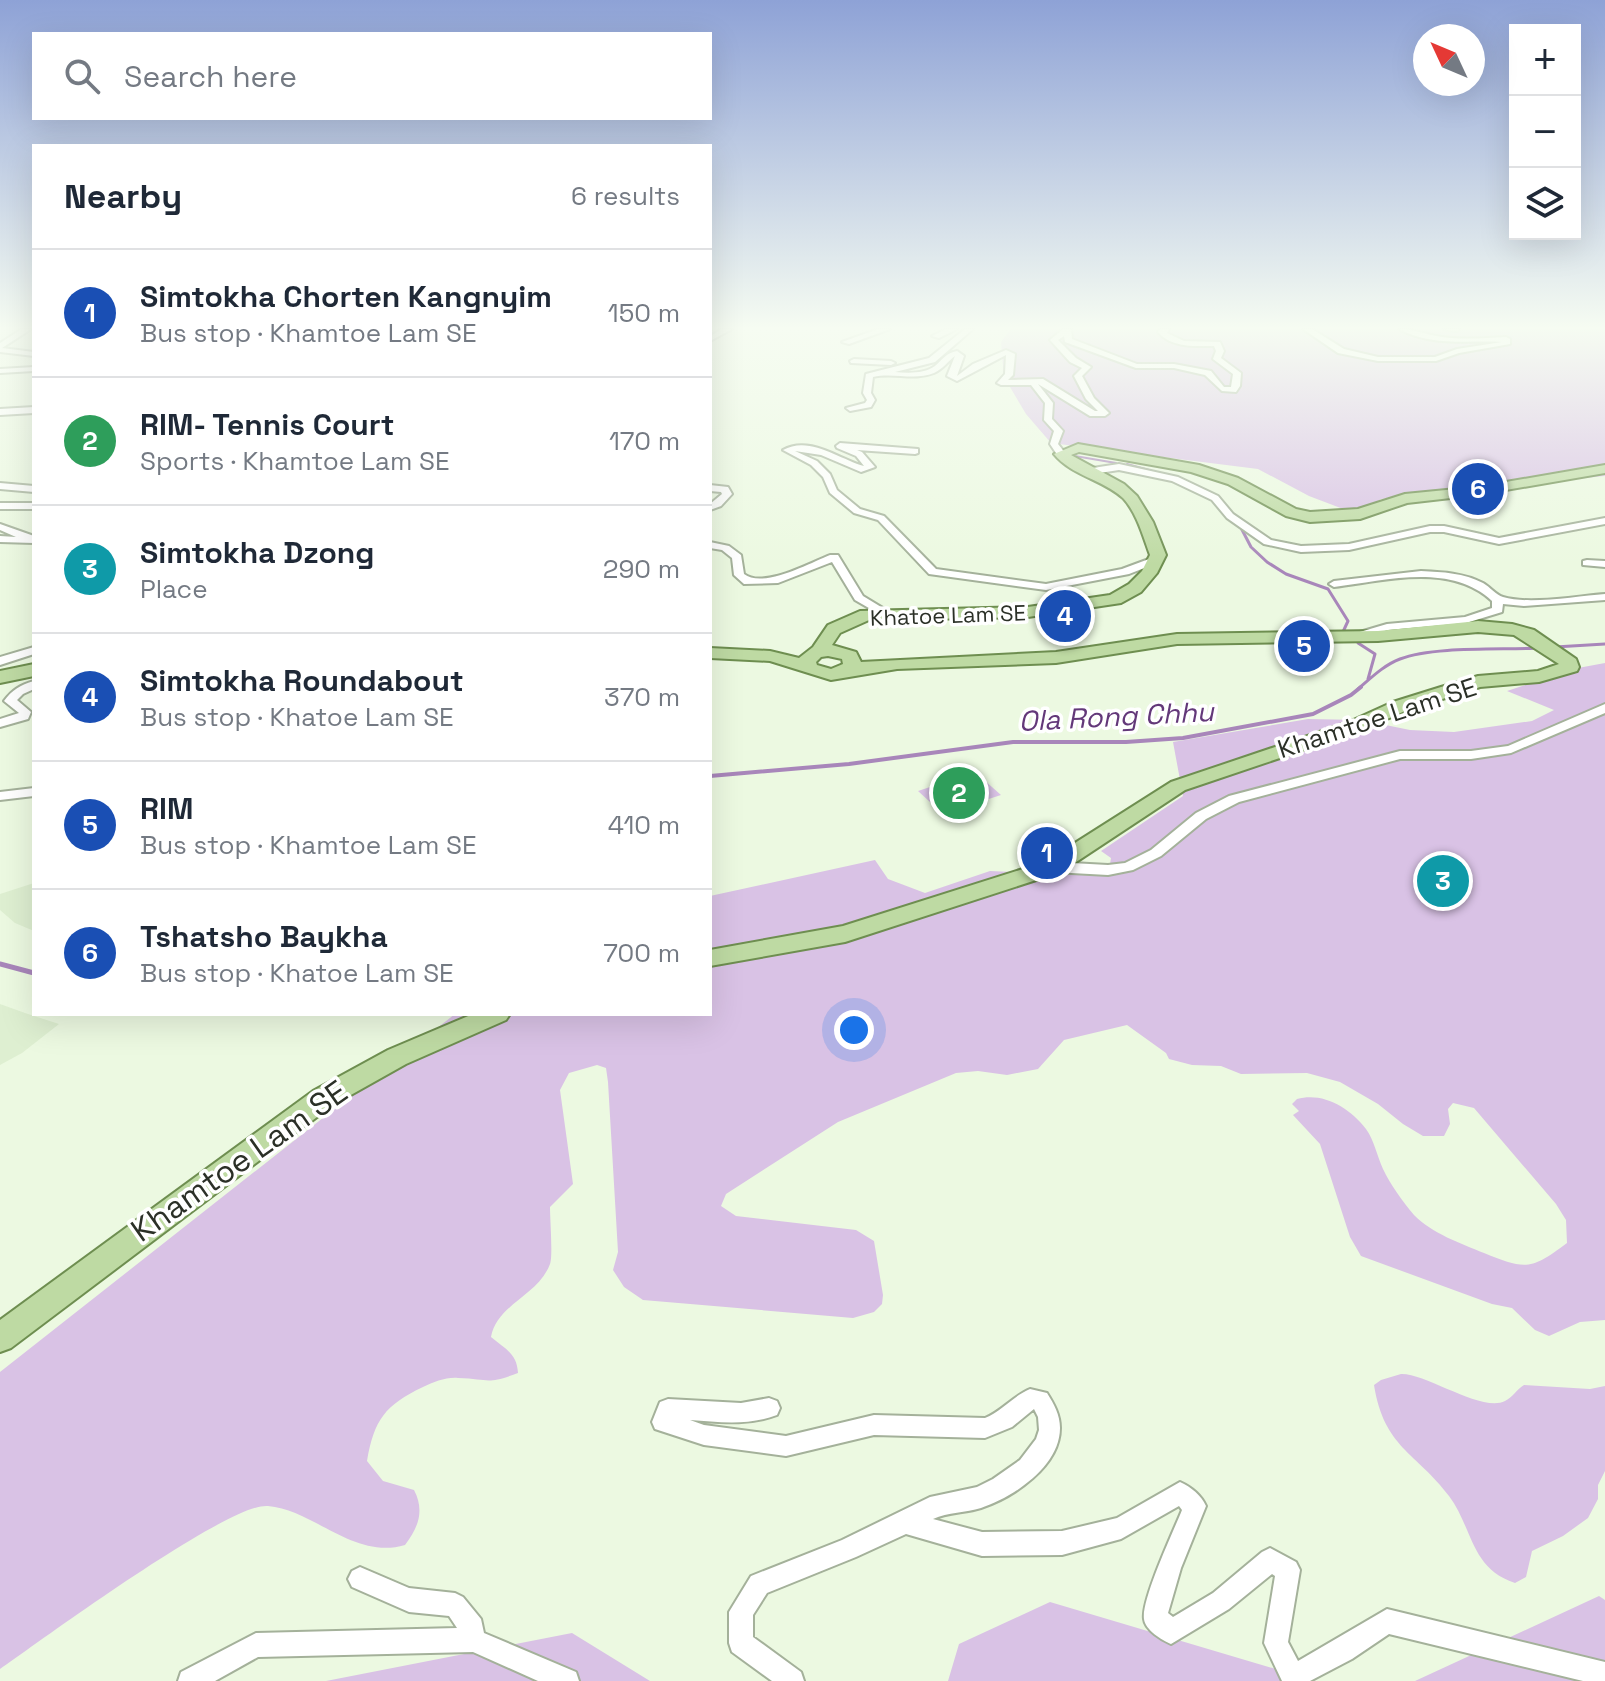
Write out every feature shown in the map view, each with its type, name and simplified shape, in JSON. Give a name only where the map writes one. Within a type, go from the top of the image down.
[{"type":"main road","points":[[1061,454],[1078,448],[1204,471],[1233,481],[1291,513],[1310,517],[1360,514],[1405,499],[1477,491],[1605,469]]},
{"type":"main road","points":[[1061,454],[1086,472],[1125,492],[1136,505],[1158,555]]},
{"type":"main road","name":"Khatoe Lam SE","points":[[830,656],[830,634],[843,624],[866,615],[1028,612],[1099,603],[1135,588],[1149,573],[1158,555]]},
{"type":"main road","name":"Khamtoe Lam SE","points":[[712,653],[782,659],[830,656],[880,664],[1041,659],[1176,639],[1262,634],[1357,636],[1499,627],[1528,634],[1569,663],[1570,667],[1539,676],[1478,682],[1412,702],[1356,726],[1178,786],[1053,867],[845,934],[712,958]]},
{"type":"main road","points":[[0,677],[32,670]]},
{"type":"main road","name":"Khamtoe Lam SE","points":[[0,1338],[323,1098],[397,1057],[492,1016]]},
{"type":"street","points":[[1049,407],[1048,420],[1059,431],[1054,444],[1061,454]]},
{"type":"street","points":[[1082,407],[1093,414],[1105,413],[1099,407]]},
{"type":"street","points":[[0,412],[32,410]]},
{"type":"street","points":[[915,451],[840,446],[859,454],[870,467],[861,469],[832,456],[797,447],[787,450],[814,463],[827,476],[833,491],[857,511],[881,518],[933,572],[1046,587],[1125,572],[1153,561],[1158,555]]},
{"type":"street","points":[[1086,472],[1119,467],[1175,479],[1215,498],[1230,516],[1268,542],[1301,549],[1349,547],[1430,529],[1499,541],[1605,521]]},
{"type":"street","points":[[0,486],[32,489]]},
{"type":"street","points":[[712,488],[725,489],[727,494],[712,506]]},
{"type":"street","points":[[0,506],[32,506]]},
{"type":"street","points":[[0,527],[32,539]]},
{"type":"street","points":[[0,539],[32,540]]},
{"type":"street","points":[[712,545],[725,548],[737,557],[739,575],[748,582],[774,581],[834,557],[859,598],[885,613]]},
{"type":"street","points":[[1587,563],[1605,564]]},
{"type":"street","points":[[1334,584],[1439,574],[1464,577],[1497,600],[1498,610],[1466,620],[1387,627],[1357,636]]},
{"type":"street","points":[[1497,600],[1524,603],[1605,597]]},
{"type":"street","points":[[0,661],[32,651]]},
{"type":"street","points":[[0,723],[24,716],[25,712],[10,701],[19,691],[32,686]]},
{"type":"street","points":[[1053,867],[1108,870],[1128,867],[1156,853],[1201,816],[1234,799],[1400,755],[1471,755],[1511,749],[1605,708]]},
{"type":"street","points":[[0,796],[32,792]]},
{"type":"street","points":[[769,1408],[741,1413],[668,1409],[663,1422],[704,1435],[786,1446],[874,1425],[985,1428],[1004,1420],[1030,1399],[1040,1400],[1049,1412],[1051,1430],[1036,1463],[986,1495],[935,1506],[848,1549],[759,1584],[741,1612],[741,1643],[792,1681]]},
{"type":"street","points":[[905,1522],[982,1544],[1062,1543],[1121,1528],[1180,1493],[1195,1506],[1169,1568],[1155,1617],[1171,1632],[1221,1601],[1270,1560],[1288,1570],[1276,1643],[1293,1677],[1387,1621],[1605,1674]]},
{"type":"street","points":[[360,1579],[409,1600],[455,1605],[472,1628],[473,1640]]},
{"type":"street","points":[[190,1681],[256,1645],[473,1640],[567,1681]]},
{"type":"shaded area","points":[[1022,407],[1605,407],[1605,476],[1381,499],[1359,515],[1309,496],[1258,469],[1051,443]]},
{"type":"shaded area","points":[[1605,663],[1605,1320],[1580,1322],[1549,1336],[1535,1330],[1512,1308],[1492,1304],[1361,1256],[1350,1237],[1320,1144],[1293,1115],[1299,1111],[1292,1104],[1297,1099],[1316,1098],[1335,1103],[1352,1114],[1369,1133],[1383,1169],[1397,1193],[1414,1215],[1430,1228],[1456,1242],[1510,1262],[1536,1263],[1567,1243],[1566,1220],[1556,1204],[1474,1108],[1453,1103],[1448,1109],[1450,1124],[1444,1136],[1423,1136],[1340,1082],[1307,1073],[1241,1074],[1221,1066],[1192,1065],[1169,1059],[1166,1053],[1127,1025],[1064,1040],[1038,1069],[1007,1075],[978,1071],[956,1073],[838,1122],[726,1194],[721,1206],[736,1216],[856,1230],[874,1241],[883,1295],[882,1304],[874,1312],[853,1318],[643,1300],[624,1287],[613,1270],[618,1252],[608,1082],[606,1068],[597,1065],[569,1073],[560,1090],[573,1184],[550,1207],[550,1264],[537,1284],[501,1316],[491,1337],[513,1356],[518,1373],[493,1380],[449,1378],[427,1385],[390,1408],[373,1435],[367,1461],[383,1481],[414,1490],[417,1498],[418,1519],[405,1545],[386,1548],[369,1546],[285,1509],[268,1506],[247,1511],[177,1548],[0,1669],[0,1372],[452,1016],[712,1016],[712,896],[875,860],[888,879],[925,893],[990,871],[1108,876],[1111,858],[1101,851],[1183,796],[1173,742],[1308,719],[1361,720],[1410,730],[1454,732],[1532,721],[1554,710],[1507,691],[1578,668]]},
{"type":"shaded area","points":[[975,772],[1001,795],[943,814],[918,791]]},
{"type":"shaded area","points":[[32,884],[32,930],[15,923],[0,910],[0,894]]},
{"type":"shaded area","points":[[0,1004],[59,1024],[22,1053],[0,1065]]},
{"type":"shaded area","points":[[1401,1374],[1425,1379],[1483,1402],[1495,1403],[1508,1400],[1524,1385],[1590,1389],[1605,1386],[1605,1471],[1598,1485],[1598,1499],[1588,1518],[1563,1536],[1532,1551],[1526,1577],[1515,1583],[1489,1568],[1474,1546],[1449,1496],[1393,1436],[1385,1423],[1374,1385]]},
{"type":"shaded area","points":[[1599,1596],[1605,1600],[1605,1681],[1415,1681]]},
{"type":"shaded area","points":[[1050,1602],[1316,1681],[948,1681],[959,1644]]},
{"type":"shaded area","points":[[572,1633],[650,1681],[326,1681]]},
{"type":"waterway","points":[[1069,455],[1116,463]]},
{"type":"waterway","points":[[1127,464],[1167,475]]},
{"type":"waterway","points":[[1239,524],[1251,547],[1267,562],[1286,574],[1328,589],[1348,621],[1342,634]]},
{"type":"waterway","points":[[1358,643],[1375,654],[1368,679]]},
{"type":"waterway","name":"Ola Rong Chhu","points":[[1555,647],[1605,644]]},
{"type":"waterway","name":"Ola Rong Chhu","points":[[1358,689],[1389,665],[1414,655],[1448,650],[1539,648]]},
{"type":"waterway","name":"Ola Rong Chhu","points":[[712,776],[849,764],[1013,742],[1126,742],[1183,738],[1313,714],[1361,687]]},
{"type":"waterway","name":"Ola Rong Chhu","points":[[0,964],[32,972]]},
{"type":"place","name":"Tshatsho Baykha","points":[[1478,489]]},
{"type":"place","name":"Simtokha Roundabout","points":[[1065,616]]},
{"type":"place","name":"RIM","points":[[1304,646]]},
{"type":"place","name":"RIM- Tennis Court","points":[[959,793]]},
{"type":"place","name":"Simtokha Chorten Kangnyim","points":[[1047,853]]},
{"type":"place","name":"Simtokha Dzong","points":[[1443,881]]}]
